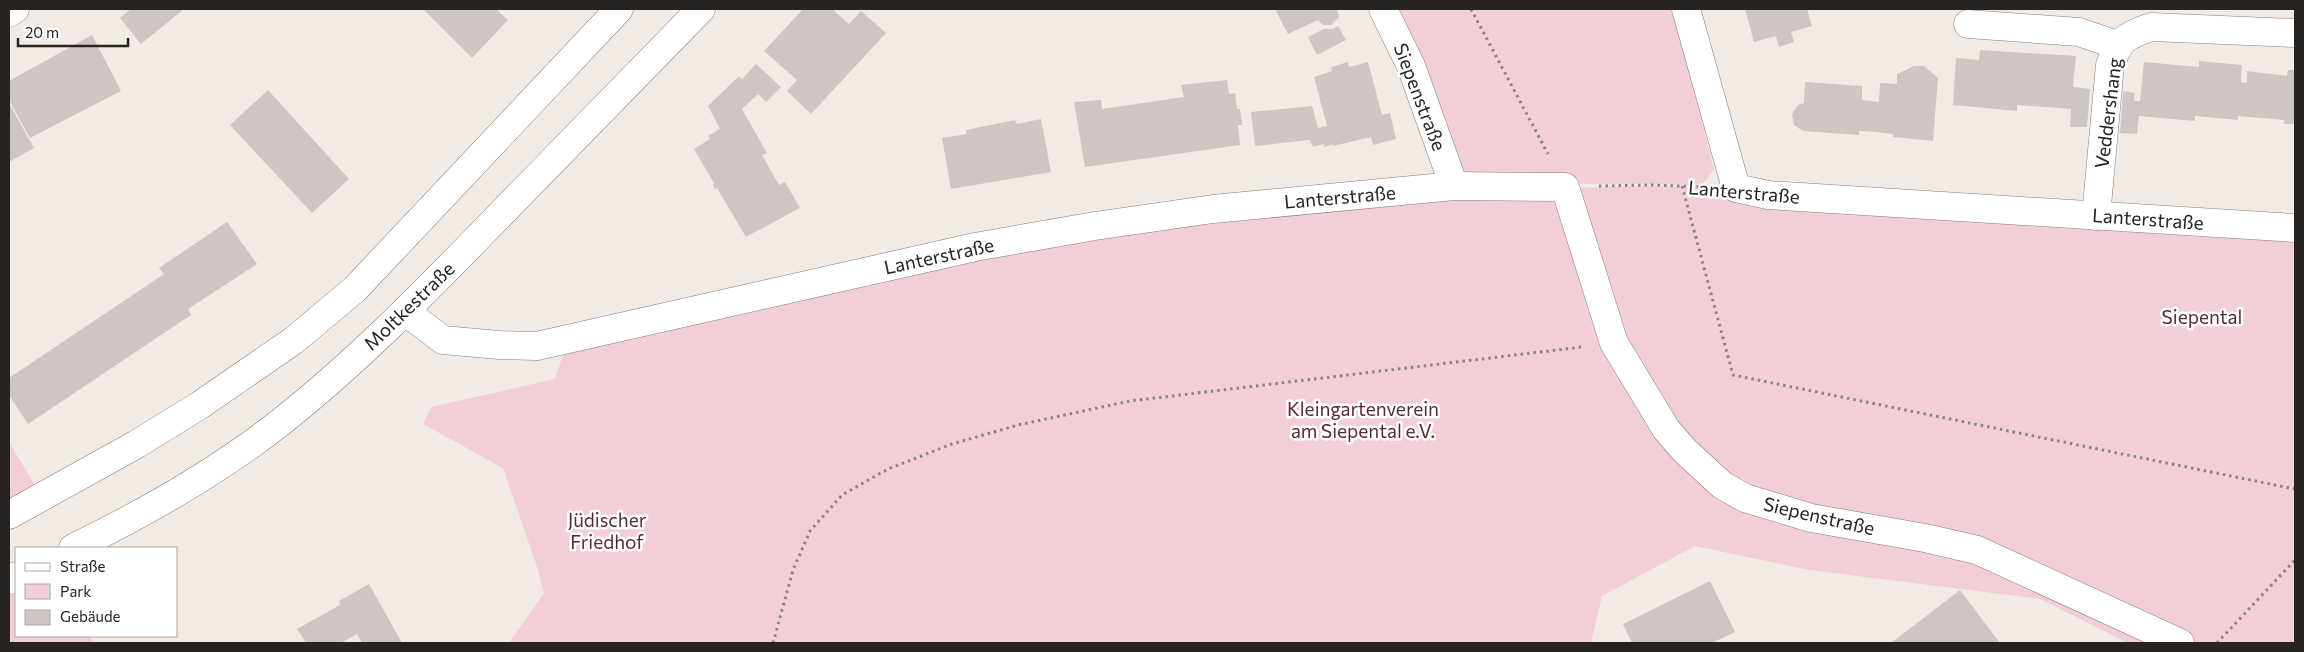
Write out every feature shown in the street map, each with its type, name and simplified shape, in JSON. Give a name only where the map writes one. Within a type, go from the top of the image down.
[{"type":"street","points":[[9,13],[15,9]]},
{"type":"street","points":[[9,514],[200,405],[307,330],[355,289],[619,9]]},
{"type":"street","name":"Moltkestraße","points":[[75,547],[179,492],[229,460],[314,394],[406,312],[701,9]]},
{"type":"street","name":"Siepenstraße","points":[[1383,9],[1411,66],[1454,186]]},
{"type":"street","points":[[1686,9],[1736,188]]},
{"type":"street","points":[[1968,24],[2079,32],[2117,45]]},
{"type":"street","name":"Veddershang","points":[[2096,216],[2110,65],[2117,45],[2131,34],[2150,27],[2295,33]]},
{"type":"street","name":"Lanterstraße","points":[[406,312],[444,340],[499,346],[537,346],[975,247],[1095,226],[1213,209],[1454,186],[1565,187]]},
{"type":"street","name":"Siepenstraße","points":[[1565,187],[1614,343],[1651,406],[1672,436],[1705,471],[1722,484],[1745,498],[1811,518],[1926,538],[1977,550],[2180,643]]},
{"type":"street","name":"Lanterstraße","points":[[1736,188],[1768,194],[2295,228]]},
{"type":"path","points":[[1471,9],[1565,187]]},
{"type":"path","points":[[1682,186],[1733,376],[2295,489]]},
{"type":"path","name":"Lanterstraße","points":[[1565,187],[1682,186],[1736,188]]},
{"type":"path","points":[[773,643],[793,570],[810,531],[842,495],[888,469],[952,444],[1018,425],[1130,400],[1614,343]]},
{"type":"path","points":[[2218,643],[2295,560]]},
{"type":"green space","points":[[1385,9],[1673,9],[1714,169],[1701,186],[1456,184]]},
{"type":"green space","points":[[1652,186],[1740,188],[2295,229],[2295,643],[2128,643],[2040,599],[1809,570],[1695,546],[1602,596],[1591,643],[509,643],[544,593],[503,468],[423,424],[431,407],[555,379],[563,355],[758,299],[1091,228],[1566,188]]},
{"type":"green space","points":[[9,442],[40,494],[9,510]]},
{"type":"green space","points":[[15,590],[15,637],[90,637],[92,643],[9,643],[9,593]]},
{"type":"building","points":[[131,9],[184,9],[141,44],[120,18]]},
{"type":"building","points":[[423,9],[496,9],[508,20],[472,58]]},
{"type":"building","points":[[803,9],[832,9],[849,24],[861,11],[886,33],[811,114],[787,91],[797,80],[764,51]]},
{"type":"building","points":[[1275,9],[1337,9],[1339,17],[1331,25],[1323,25],[1318,20],[1288,34]]},
{"type":"building","points":[[1745,9],[1807,9],[1812,26],[1791,32],[1794,42],[1779,47],[1776,36],[1754,42]]},
{"type":"building","points":[[1338,26],[1346,40],[1317,55],[1308,37],[1324,29],[1333,29]]},
{"type":"building","points":[[92,35],[121,91],[30,138],[9,100],[9,81]]},
{"type":"building","points":[[1980,50],[2076,56],[2073,87],[2090,89],[2087,127],[2070,127],[2071,109],[2017,105],[2017,111],[1953,105],[1956,58],[1979,60]]},
{"type":"building","points":[[2199,61],[2242,65],[2241,82],[2247,83],[2247,71],[2287,76],[2288,70],[2295,70],[2295,124],[2284,124],[2284,120],[2238,116],[2238,120],[2195,116],[2195,121],[2139,116],[2137,134],[2120,133],[2123,91],[2135,93],[2134,101],[2140,101],[2144,62],[2199,67]]},
{"type":"building","points":[[1348,62],[1349,67],[1368,62],[1382,115],[1390,113],[1396,139],[1373,145],[1371,137],[1324,147],[1324,144],[1313,147],[1310,140],[1255,146],[1251,112],[1312,106],[1318,128],[1327,126],[1314,77],[1332,71],[1331,67]]},
{"type":"building","points":[[756,64],[781,87],[766,102],[758,94],[742,109],[767,153],[762,155],[779,185],[785,182],[800,208],[746,237],[717,188],[715,189],[714,183],[694,149],[710,139],[708,136],[720,129],[708,106],[739,76],[742,79]]},
{"type":"building","points":[[1914,66],[1924,66],[1938,78],[1933,141],[1893,137],[1893,134],[1876,132],[1859,131],[1859,135],[1803,131],[1794,125],[1792,114],[1798,105],[1804,103],[1805,82],[1862,86],[1862,100],[1879,102],[1880,83],[1897,84],[1897,74]]},
{"type":"building","points":[[1227,80],[1229,94],[1235,93],[1237,109],[1240,109],[1242,125],[1238,125],[1240,145],[1085,167],[1074,102],[1101,100],[1102,109],[1184,97],[1181,85]]},
{"type":"building","points":[[268,90],[349,179],[312,213],[230,125]]},
{"type":"building","points":[[9,103],[34,148],[9,162]]},
{"type":"building","points":[[1041,119],[1051,172],[951,189],[942,138],[967,134],[966,130],[1015,120],[1017,124]]},
{"type":"building","points":[[227,222],[257,264],[188,309],[191,315],[28,424],[9,395],[9,378],[164,274],[159,268]]},
{"type":"building","points":[[1710,581],[1735,632],[1712,643],[1632,643],[1623,624]]},
{"type":"building","points":[[369,584],[402,643],[362,643],[357,634],[341,643],[306,643],[297,629],[340,605],[339,601]]},
{"type":"building","points":[[1960,590],[2000,643],[1891,643]]},
{"type":"park label","name":"Siepental","points":[[2202,317]]},
{"type":"park label","name":"Kleingartenverein am Siepental e.V.","points":[[1363,420]]},
{"type":"park label","name":"Jüdischer Friedhof","points":[[607,531]]}]
